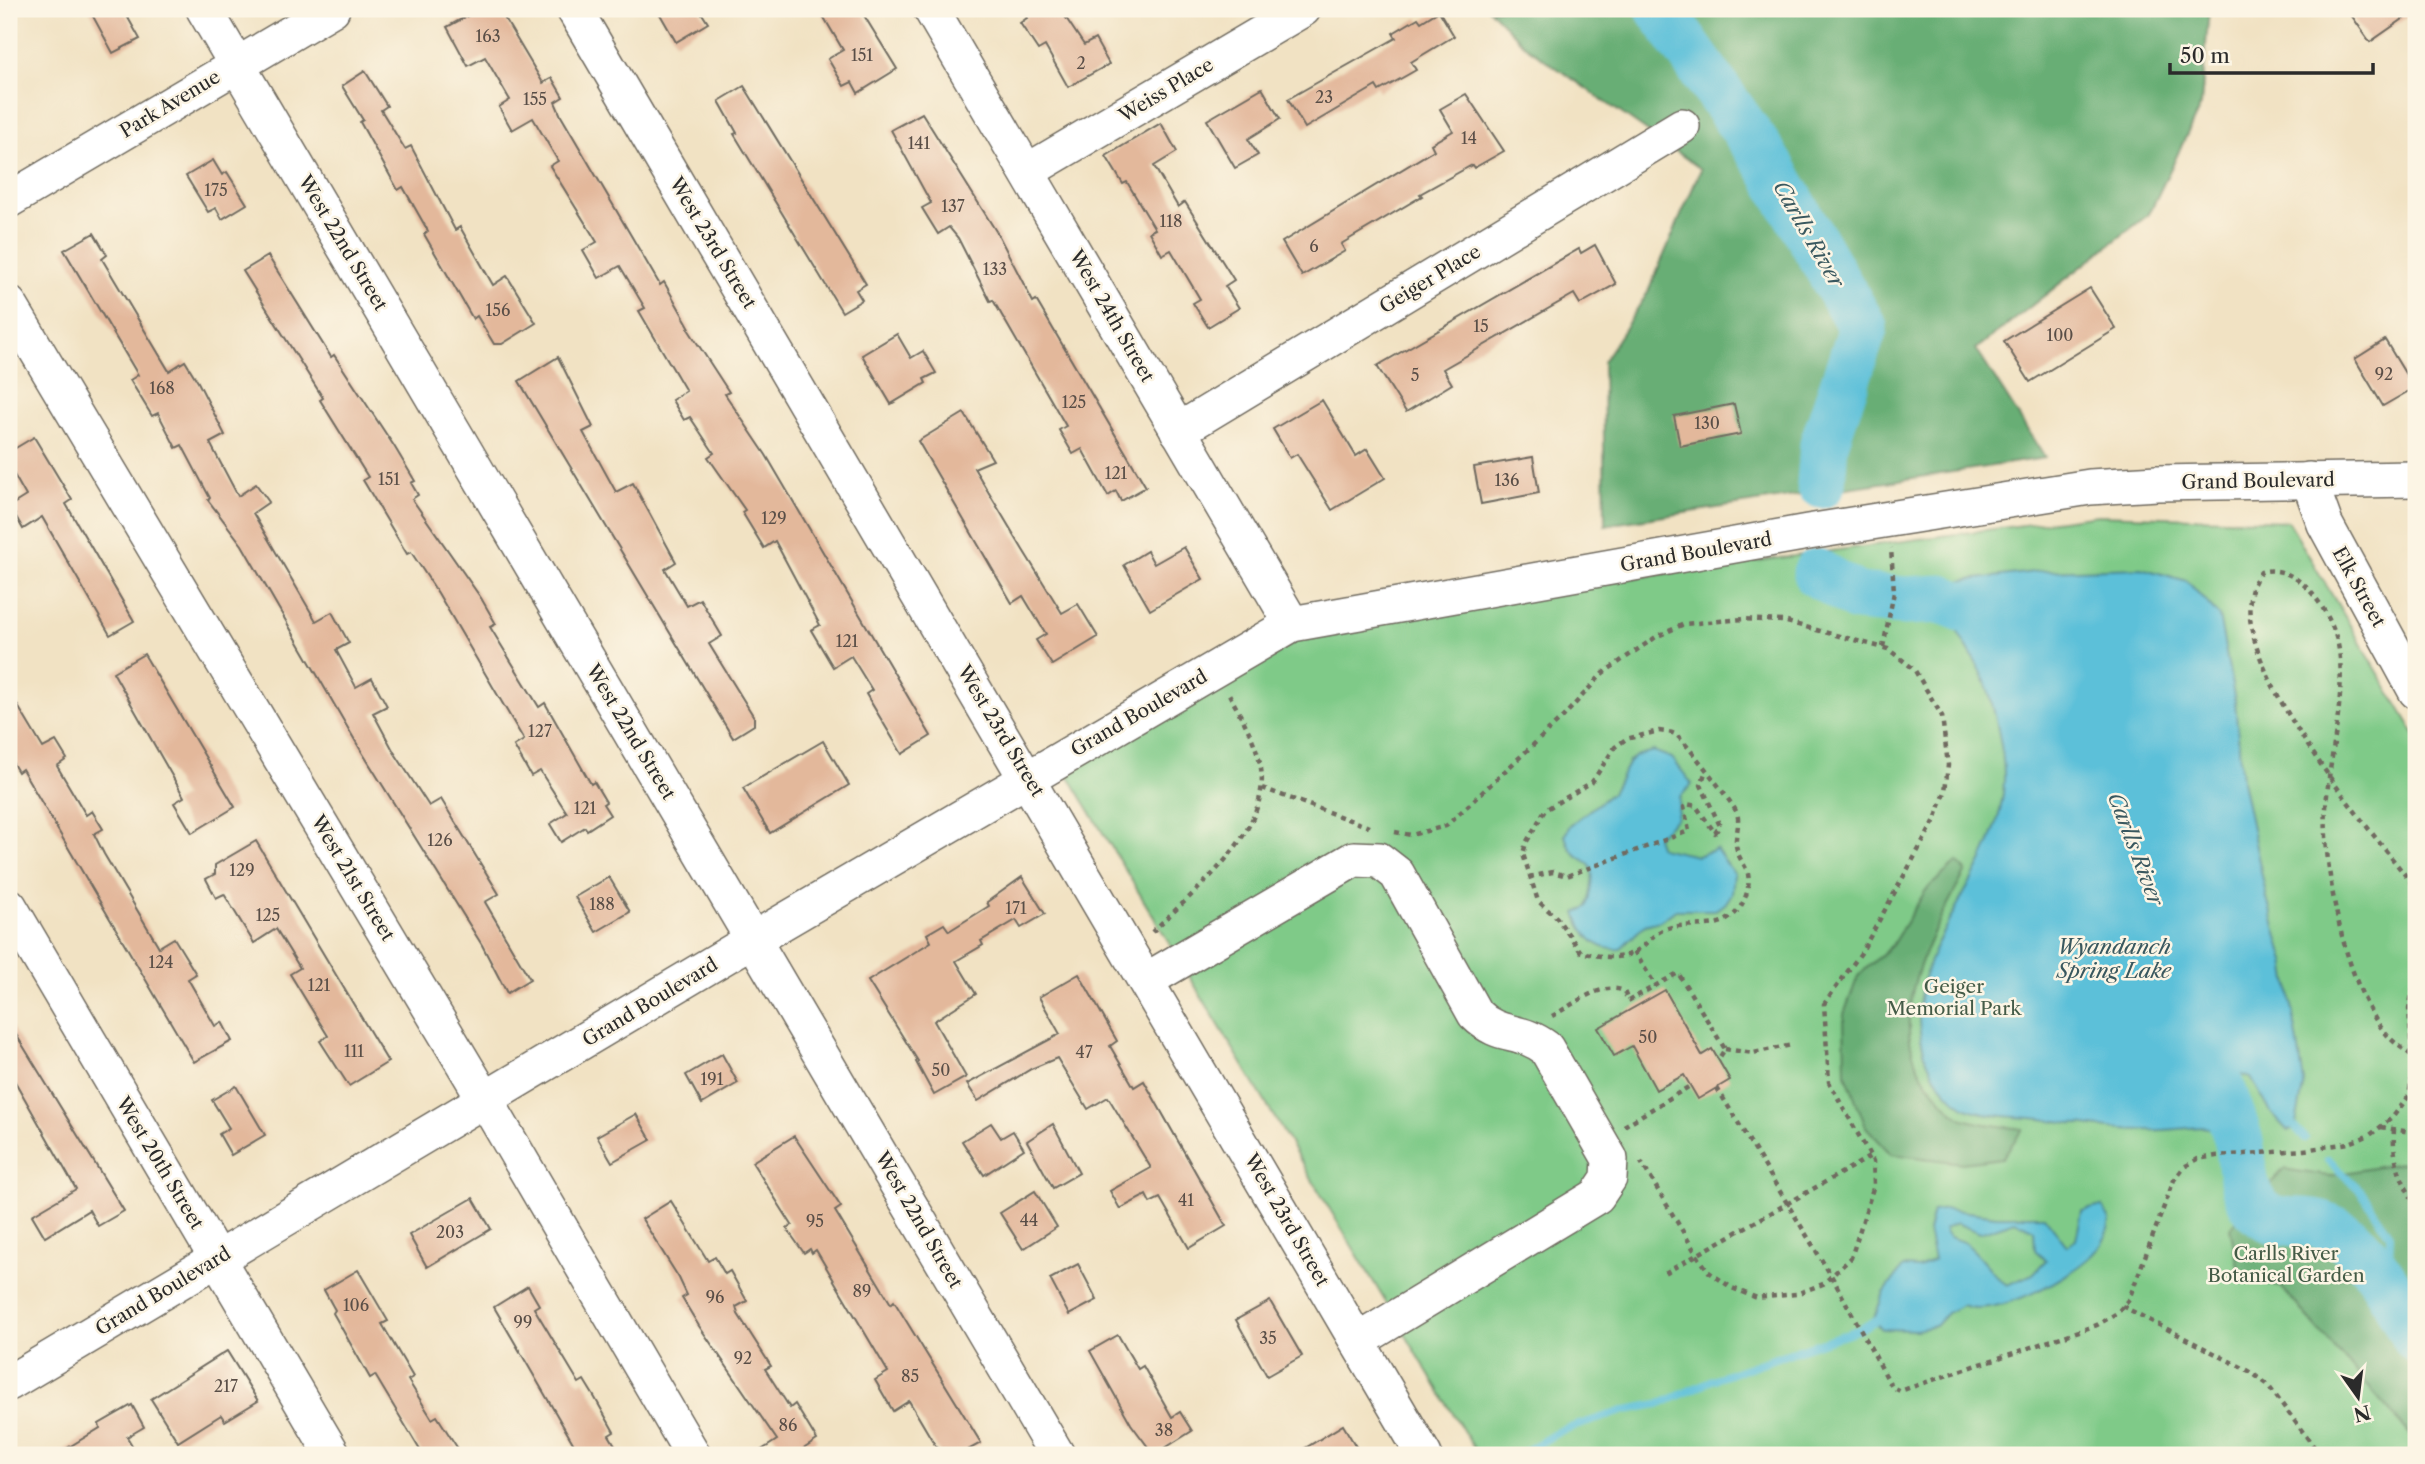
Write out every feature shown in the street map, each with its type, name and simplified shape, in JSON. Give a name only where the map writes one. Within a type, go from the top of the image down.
[{"type":"street","name":"West 22nd Street","points":[[204,9],[1057,1455]]},
{"type":"street","name":"Park Avenue","points":[[9,200],[332,9]]},
{"type":"street","name":"West 23rd Street","points":[[574,9],[1424,1455]]},
{"type":"street","name":"West 24th Street","points":[[931,9],[1028,170],[1292,624]]},
{"type":"street","name":"Weiss Place","points":[[1028,170],[1303,9]]},
{"type":"street","name":"Geiger Place","points":[[1178,431],[1682,127]]},
{"type":"street","name":"West 21st Street","points":[[9,303],[486,1101],[693,1455]]},
{"type":"street","name":"Grand Boulevard","points":[[9,1384],[754,939],[1292,624],[1890,518],[2090,487],[2416,479]]},
{"type":"street","name":"Elk Street","points":[[2309,480],[2325,524],[2416,691]]},
{"type":"street","points":[[1139,967],[1354,859],[1379,860],[1397,874],[1475,1014],[1490,1028],[1530,1036],[1546,1048],[1610,1159],[1609,1178],[1597,1196],[1358,1341]]},
{"type":"street","name":"West 20th Street","points":[[9,906],[333,1455]]},
{"type":"path","points":[[1882,647],[1894,592],[1890,518]]},
{"type":"path","points":[[2412,1056],[2389,1038],[2372,1013],[2352,969],[2338,921],[2326,810],[2329,775],[2341,675],[2335,636],[2303,584],[2279,570],[2261,572],[2254,580],[2249,595],[2249,620],[2256,649],[2298,733],[2329,775],[2416,890]]},
{"type":"path","points":[[1382,832],[1411,835],[1446,826],[1553,727],[1603,673],[1656,637],[1684,624],[1744,619],[1783,621],[1882,647],[1914,669],[1942,716],[1948,765],[1945,792],[1935,820],[1861,953],[1824,1004],[1829,1082],[1871,1156],[1874,1185],[1851,1258],[1832,1277],[1796,1294],[1757,1298],[1732,1288],[1709,1272],[1634,1151]]},
{"type":"path","points":[[1139,967],[1244,837],[1262,788],[1260,762],[1216,668]]},
{"type":"path","points":[[1659,731],[1676,734],[1705,772],[1731,801],[1737,814],[1737,852],[1748,874],[1748,890],[1742,904],[1730,918],[1716,924],[1663,930],[1623,956],[1607,957],[1581,952],[1557,918],[1538,901],[1528,877],[1523,853],[1525,843],[1545,810],[1592,782],[1607,757],[1626,739],[1659,731]]},
{"type":"path","points":[[1528,877],[1553,872],[1567,876],[1689,831],[1684,807],[1688,804],[1696,806],[1715,833],[1720,826],[1701,785],[1705,772]]},
{"type":"path","points":[[1262,788],[1370,828]]},
{"type":"path","points":[[1634,951],[1656,986]]},
{"type":"path","points":[[1548,1018],[1604,988],[1615,987],[1624,991],[1628,1002],[1678,973],[1725,1049]]},
{"type":"path","points":[[1717,1088],[1832,1277],[1892,1387],[1900,1391],[2097,1325],[2122,1306],[2129,1299],[2174,1180],[2198,1158],[2348,1143],[2370,1135],[2381,1127],[2409,1096],[2412,1056],[2409,1009],[2416,974]]},
{"type":"path","points":[[1542,1014],[1555,1024]]},
{"type":"path","points":[[1725,1049],[1753,1053],[1793,1045]]},
{"type":"path","points":[[1718,1060],[1725,1049]]},
{"type":"path","points":[[1627,1139],[1620,1128],[1690,1086]]},
{"type":"path","points":[[2381,1127],[2416,1133]]},
{"type":"path","points":[[2394,1129],[2393,1153],[2401,1180],[2416,1206]]},
{"type":"path","points":[[1665,1273],[1871,1156]]},
{"type":"path","points":[[2122,1306],[2249,1371],[2267,1384],[2320,1455]]},
{"type":"green space","points":[[1489,9],[2209,9],[2201,105],[2149,214],[1976,349],[2045,458],[1605,525],[1603,362],[1648,292],[1701,169],[1524,45]]},
{"type":"green space","name":"Geiger Memorial Park","points":[[2098,515],[2288,521],[2416,736],[2416,1455],[1478,1455],[1059,760],[1292,624]]},
{"type":"green space","points":[[1957,862],[1966,871],[1938,924],[1915,982],[1909,1012],[1910,1041],[1919,1068],[1937,1094],[1957,1115],[1978,1123],[2023,1129],[2002,1158],[1962,1163],[1891,1154],[1866,1127],[1845,1072],[1844,1014],[1858,976],[1892,945],[1926,890]]},
{"type":"green space","name":"Carlls River Botanical Garden","points":[[2416,1160],[2416,1441],[2282,1288],[2240,1276],[2230,1228],[2284,1169],[2328,1176]]},
{"type":"water","name":"Wyandanch Spring Lake","points":[[2141,568],[2187,581],[2219,616],[2235,701],[2242,781],[2267,899],[2285,961],[2304,1082],[2295,1129],[2288,1131],[2272,1114],[2251,1078],[2237,1073],[2228,1075],[2223,1083],[2248,1131],[2239,1140],[2208,1128],[2133,1130],[1978,1112],[1963,1106],[1950,1096],[1928,1063],[1919,1024],[1922,988],[1933,954],[1985,853],[1998,818],[2004,781],[2000,740],[1989,692],[1942,599],[1952,582],[2042,571]]},
{"type":"water","points":[[1653,751],[1672,758],[1692,784],[1680,797],[1677,818],[1656,837],[1660,848],[1697,856],[1716,849],[1734,874],[1732,894],[1725,904],[1715,910],[1676,910],[1660,921],[1645,925],[1620,949],[1612,949],[1597,944],[1582,928],[1576,913],[1587,907],[1592,874],[1590,866],[1569,847],[1565,835],[1570,825],[1612,793],[1629,762],[1636,756]]},
{"type":"water","points":[[2102,1206],[2110,1220],[2106,1235],[2101,1246],[2087,1259],[2054,1282],[2014,1301],[1994,1306],[1976,1308],[1962,1305],[1947,1313],[1935,1326],[1916,1330],[1881,1329],[1873,1320],[1884,1293],[1903,1267],[1919,1268],[1934,1260],[1928,1231],[1933,1211],[1947,1209],[1996,1216],[2044,1216],[2067,1246],[2076,1240],[2082,1211]],"holes":[[[2015,1221],[2034,1230],[2035,1250],[2046,1260],[2033,1274],[2007,1285],[1972,1249],[1950,1237],[1944,1229],[1956,1223],[1980,1233]]]},
{"type":"building","points":[[89,9],[123,9],[140,39],[113,53]]},
{"type":"building","points":[[480,9],[499,9],[543,83],[552,78],[563,97],[555,102],[561,116],[660,285],[664,282],[690,328],[688,329],[729,392],[725,394],[766,455],[931,736],[902,754],[866,694],[872,690],[851,656],[833,667],[811,630],[820,625],[775,541],[764,548],[742,512],[745,510],[708,457],[714,453],[690,417],[684,420],[672,400],[686,391],[639,311],[645,308],[620,266],[599,278],[583,250],[597,242],[550,166],[558,161],[533,118],[512,130],[499,107],[510,100],[485,57],[468,66],[447,27]]},
{"type":"building","points":[[657,9],[699,9],[708,23],[676,42]]},
{"type":"building","points":[[819,9],[860,9],[897,69],[858,93],[852,82],[844,86],[828,59],[843,50]]},
{"type":"building","points":[[1021,9],[1060,9],[1084,45],[1095,39],[1109,64],[1068,87],[1045,46],[1038,50],[1020,23],[1027,18]]},
{"type":"building","points":[[2347,9],[2416,9],[2416,10],[2370,42]]},
{"type":"building","points":[[1439,11],[1454,36],[1411,62],[1416,70],[1379,91],[1376,86],[1305,128],[1288,99],[1396,38],[1393,33],[1418,18],[1421,22]]},
{"type":"building","points":[[365,71],[387,106],[381,110],[405,149],[411,146],[455,230],[460,227],[493,285],[507,276],[536,323],[502,344],[494,344],[477,316],[473,319],[424,234],[428,231],[403,187],[398,190],[360,122],[363,120],[342,86]]},
{"type":"building","points":[[744,86],[866,284],[856,290],[862,300],[842,312],[734,134],[737,133],[719,101]]},
{"type":"building","points":[[1262,88],[1280,119],[1248,139],[1258,155],[1235,168],[1207,120]]},
{"type":"building","points":[[1466,94],[1504,151],[1474,168],[1472,165],[1420,194],[1422,196],[1341,244],[1345,251],[1302,276],[1282,242],[1434,150],[1431,144],[1453,131],[1440,109]]},
{"type":"building","points":[[922,113],[999,236],[1033,302],[1036,300],[1146,487],[1121,501],[1116,491],[1108,496],[1082,449],[1073,454],[1059,430],[1066,426],[993,300],[990,301],[958,238],[949,227],[938,234],[922,208],[931,203],[891,130]]},
{"type":"building","points":[[1161,123],[1177,152],[1154,166],[1178,207],[1185,202],[1234,280],[1225,286],[1239,308],[1208,327],[1193,303],[1200,299],[1171,250],[1162,255],[1149,232],[1155,229],[1127,182],[1123,184],[1106,156]]},
{"type":"building","points":[[213,160],[222,175],[227,172],[247,204],[222,219],[216,208],[208,212],[186,176]]},
{"type":"building","points":[[94,233],[107,255],[102,259],[169,371],[185,361],[198,382],[225,435],[210,443],[238,496],[256,484],[269,502],[253,513],[316,621],[332,612],[349,643],[336,650],[356,687],[372,678],[387,706],[373,713],[394,752],[429,806],[441,799],[499,894],[485,902],[530,979],[507,993],[482,945],[360,749],[242,545],[208,500],[210,498],[182,445],[176,448],[158,413],[152,416],[130,380],[138,375],[64,250]]},
{"type":"building","points":[[1595,245],[1616,284],[1580,304],[1574,294],[1443,369],[1452,384],[1406,412],[1377,366],[1579,249],[1581,253]]},
{"type":"building","points":[[268,256],[331,357],[334,355],[394,446],[415,481],[411,483],[418,495],[412,499],[481,598],[496,624],[490,627],[539,707],[545,703],[591,784],[594,782],[606,802],[603,804],[610,815],[587,830],[585,827],[561,842],[550,824],[567,813],[540,771],[531,776],[514,746],[524,740],[438,593],[411,552],[407,554],[363,480],[368,477],[320,400],[323,398],[243,271]]},
{"type":"building","points":[[2090,288],[2116,329],[2030,382],[2004,341]]},
{"type":"building","points":[[897,334],[911,358],[923,351],[936,373],[924,379],[926,383],[891,404],[862,355]]},
{"type":"building","points":[[2385,340],[2414,388],[2383,406],[2355,359]]},
{"type":"building","points":[[558,357],[593,427],[583,432],[616,492],[633,483],[676,562],[665,569],[687,606],[700,599],[722,636],[709,644],[754,717],[754,725],[733,738],[519,381]]},
{"type":"building","points":[[1322,400],[1356,456],[1367,449],[1385,478],[1332,510],[1297,454],[1290,458],[1273,429]]},
{"type":"building","points":[[1734,404],[1741,434],[1680,446],[1674,416]]},
{"type":"building","points":[[964,413],[993,460],[974,468],[1023,550],[1062,613],[1078,604],[1098,637],[1052,665],[1036,640],[1046,634],[1023,596],[1012,603],[918,441]]},
{"type":"building","points":[[34,437],[72,500],[66,504],[134,621],[110,635],[42,517],[23,529],[10,506],[26,496],[9,466],[9,452]]},
{"type":"building","points":[[1533,457],[1539,493],[1481,504],[1474,467]]},
{"type":"building","points":[[1184,547],[1203,579],[1150,610],[1124,565],[1147,551],[1154,564]]},
{"type":"building","points":[[144,654],[235,807],[192,833],[174,803],[184,797],[113,672]]},
{"type":"building","points":[[9,691],[43,748],[56,741],[67,759],[57,766],[86,815],[92,811],[103,829],[94,834],[104,854],[159,947],[174,938],[196,974],[188,979],[215,1026],[222,1022],[232,1041],[194,1062],[22,769],[18,772],[9,757]]},
{"type":"building","points":[[823,741],[849,785],[770,833],[743,788]]},
{"type":"building","points":[[256,841],[388,1062],[349,1086],[320,1041],[328,1036],[290,974],[300,968],[276,929],[254,943],[224,894],[216,898],[206,879],[215,874],[215,865]]},
{"type":"building","points":[[609,877],[630,912],[596,932],[575,897]]},
{"type":"building","points":[[1022,877],[1045,914],[1021,928],[1016,920],[981,941],[983,945],[956,961],[976,994],[934,1021],[966,1077],[934,1095],[916,1062],[918,1061],[868,981],[931,942],[927,934],[944,924],[949,931],[989,906],[987,902]]},
{"type":"building","points":[[1079,974],[1117,1041],[1110,1046],[1134,1087],[1144,1081],[1226,1226],[1189,1248],[1160,1198],[1150,1203],[1146,1195],[1120,1209],[1110,1191],[1151,1168],[1108,1097],[1088,1109],[1057,1058],[1031,1069],[978,1101],[967,1084],[1060,1034],[1039,997]]},
{"type":"building","points":[[1665,990],[1702,1055],[1712,1049],[1730,1080],[1698,1099],[1684,1075],[1656,1090],[1632,1046],[1614,1056],[1598,1028]]},
{"type":"building","points":[[9,1023],[124,1211],[98,1226],[89,1210],[45,1237],[32,1215],[76,1189],[9,1071]]},
{"type":"building","points":[[722,1054],[738,1083],[702,1104],[686,1075]]},
{"type":"building","points":[[236,1086],[265,1135],[231,1155],[219,1134],[229,1128],[212,1100]]},
{"type":"building","points":[[636,1114],[651,1140],[612,1162],[597,1136]]},
{"type":"building","points":[[991,1123],[1001,1138],[1013,1131],[1024,1149],[984,1175],[962,1141]]},
{"type":"building","points":[[1053,1124],[1079,1173],[1053,1188],[1027,1141]]},
{"type":"building","points":[[794,1136],[841,1207],[835,1211],[891,1304],[894,1301],[981,1443],[959,1455],[941,1455],[909,1401],[893,1411],[875,1380],[888,1372],[816,1250],[812,1253],[810,1249],[804,1253],[787,1229],[792,1225],[752,1162]]},
{"type":"building","points":[[1035,1191],[1057,1227],[1023,1249],[1000,1213]]},
{"type":"building","points":[[473,1198],[491,1229],[427,1267],[409,1235]]},
{"type":"building","points":[[671,1201],[708,1261],[715,1257],[725,1274],[730,1271],[747,1301],[736,1307],[738,1314],[771,1366],[765,1369],[790,1408],[795,1404],[817,1440],[794,1455],[754,1455],[777,1440],[699,1326],[682,1298],[687,1295],[679,1278],[642,1219]]},
{"type":"building","points":[[1078,1264],[1097,1300],[1069,1315],[1050,1279]]},
{"type":"building","points":[[358,1270],[388,1321],[382,1324],[413,1377],[408,1380],[432,1419],[437,1416],[462,1455],[423,1455],[375,1375],[370,1378],[333,1313],[335,1310],[324,1290]]},
{"type":"building","points":[[528,1286],[539,1305],[534,1308],[579,1383],[584,1380],[595,1398],[614,1432],[609,1435],[621,1455],[580,1455],[494,1307]]},
{"type":"building","points":[[1270,1301],[1302,1356],[1267,1376],[1236,1320]]},
{"type":"building","points":[[1118,1335],[1138,1369],[1143,1366],[1172,1417],[1180,1412],[1192,1431],[1154,1455],[1131,1424],[1090,1351]]},
{"type":"building","points":[[227,1351],[258,1401],[225,1421],[221,1415],[178,1442],[151,1399]]},
{"type":"building","points":[[132,1405],[144,1427],[127,1437],[133,1447],[119,1455],[56,1455],[100,1428],[99,1424]]},
{"type":"building","points":[[1343,1425],[1361,1455],[1294,1455]]},
{"type":"waterway","name":"Carlls River","points":[[1660,9],[1769,164],[1863,328],[1824,444],[1821,484]]},
{"type":"waterway","name":"Carlls River","points":[[1817,573],[1857,597],[1905,601],[1942,599],[2005,624]]},
{"type":"waterway","name":"Carlls River","points":[[2217,1077],[2238,1138],[2245,1187],[2254,1204],[2273,1219],[2313,1223],[2331,1229],[2347,1239],[2375,1268],[2416,1338]]},
{"type":"waterway","points":[[2290,1122],[2305,1138]]},
{"type":"waterway","points":[[2328,1160],[2360,1190],[2390,1235],[2388,1284]]},
{"type":"waterway","points":[[1523,1453],[1560,1431],[1626,1410],[1663,1403],[1712,1380],[1860,1329],[1882,1317]]}]
